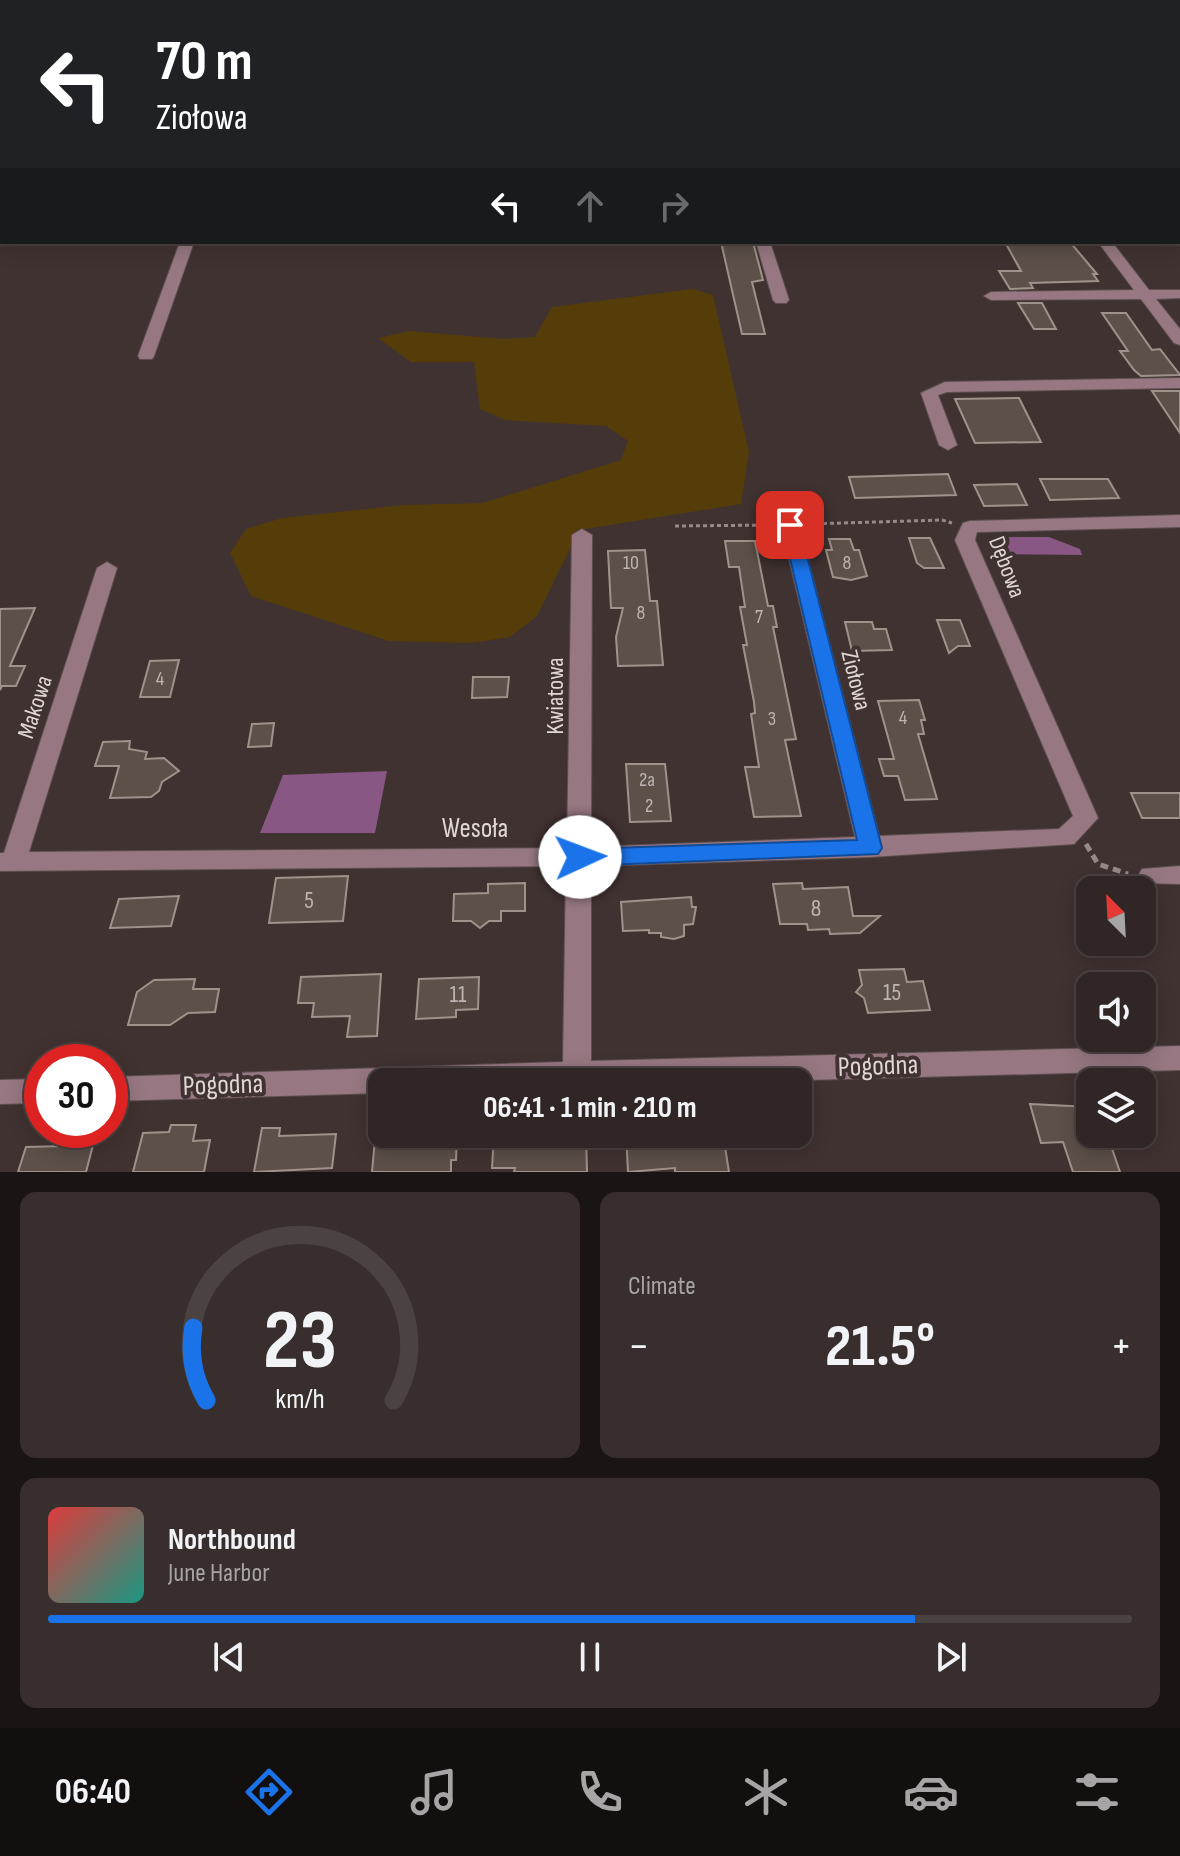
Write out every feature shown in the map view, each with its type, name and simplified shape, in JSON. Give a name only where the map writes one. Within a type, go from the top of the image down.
[{"type":"street","points":[[146,356],[186,244]]},
{"type":"street","points":[[764,244],[781,300]]},
{"type":"street","points":[[1107,244],[1180,340]]},
{"type":"street","points":[[991,296],[1180,294]]},
{"type":"street","points":[[948,445],[929,393],[945,387],[1180,383]]},
{"type":"street","name":"Dębowa","points":[[1065,838],[1086,818],[965,540],[970,527],[1180,521]]},
{"type":"street","name":"Ziołowa","points":[[790,525],[870,848]]},
{"type":"street","name":"Kwiatowa","points":[[580,857],[582,535]]},
{"type":"street","name":"Makowa","points":[[7,862],[107,568]]},
{"type":"street","name":"Wesoła","points":[[7,862],[580,857],[1065,838]]},
{"type":"street","points":[[577,1068],[580,857]]},
{"type":"street","points":[[1151,876],[1180,875]]},
{"type":"street","name":"Pogodna","points":[[803,1068],[1180,1058]]},
{"type":"street","name":"Pogodna","points":[[128,1088],[368,1081]]},
{"type":"street","points":[[0,1092],[24,1091]]},
{"type":"path","points":[[675,526],[942,520],[970,527]]},
{"type":"path","points":[[1065,838],[1087,845],[1098,864],[1126,874],[1151,876]]},
{"type":"shaded area","points":[[693,289],[713,295],[749,452],[741,504],[579,530],[537,616],[510,637],[471,643],[389,641],[251,596],[230,553],[246,529],[282,518],[404,505],[483,503],[621,460],[628,441],[606,426],[505,420],[480,409],[474,362],[411,362],[378,338],[409,331],[503,339],[535,337],[552,307]]},
{"type":"shaded area","points":[[991,537],[1049,537],[1080,549],[1082,555],[997,554]]},
{"type":"shaded area","points":[[387,771],[375,833],[260,833],[283,775]]},
{"type":"building","points":[[721,244],[754,244],[763,280],[752,282],[765,334],[742,334]]},
{"type":"building","points":[[1006,244],[1072,244],[1097,274],[1093,274],[1098,281],[1030,283],[1033,288],[1010,289],[999,271],[1021,271]]},
{"type":"building","points":[[1018,303],[1042,303],[1056,329],[1034,329]]},
{"type":"building","points":[[1102,313],[1126,313],[1152,350],[1160,349],[1180,375],[1141,376],[1120,351],[1128,351]]},
{"type":"building","points":[[1152,391],[1180,391],[1180,433]]},
{"type":"building","points":[[1019,398],[1041,442],[975,443],[955,399]]},
{"type":"building","points":[[948,474],[956,495],[855,498],[849,477]]},
{"type":"building","points":[[1040,479],[1108,479],[1119,498],[1050,500]]},
{"type":"building","points":[[1017,484],[1027,505],[984,506],[974,485]]},
{"type":"building","points":[[909,538],[930,538],[944,568],[924,568],[917,563]]},
{"type":"building","points":[[829,539],[850,539],[854,550],[859,550],[867,576],[851,580],[833,577],[826,550],[832,550]]},
{"type":"building","points":[[725,541],[755,541],[768,606],[773,606],[777,627],[773,627],[796,739],[785,740],[801,816],[754,817],[745,767],[759,767],[751,714],[755,713],[754,702],[743,645],[747,645],[740,607],[745,607],[739,567],[729,567]]},
{"type":"building","points":[[645,550],[650,601],[657,601],[663,665],[618,666],[616,637],[623,608],[611,608],[608,551]]},
{"type":"building","points":[[35,608],[10,666],[25,666],[16,686],[2,686],[0,690],[0,609]]},
{"type":"building","points":[[937,620],[960,620],[970,646],[958,646],[949,653]]},
{"type":"building","points":[[845,622],[872,622],[874,629],[886,629],[892,650],[852,651]]},
{"type":"building","points":[[179,660],[170,697],[140,697],[150,661]]},
{"type":"building","points":[[473,677],[509,677],[507,697],[472,698]]},
{"type":"building","points":[[919,700],[925,720],[921,720],[924,734],[918,734],[937,799],[905,800],[898,776],[884,776],[879,759],[894,759],[878,701]]},
{"type":"building","points":[[274,723],[271,746],[248,747],[252,724]]},
{"type":"building","points":[[130,741],[129,749],[147,752],[145,759],[164,758],[179,771],[162,782],[159,791],[151,797],[110,798],[119,766],[95,766],[103,742]]},
{"type":"building","points":[[626,764],[665,764],[671,821],[630,822]]},
{"type":"building","points":[[1131,793],[1180,793],[1180,818],[1142,818]]},
{"type":"building","points":[[348,876],[343,921],[269,923],[276,878]]},
{"type":"building","points":[[525,883],[525,911],[501,911],[501,921],[489,921],[480,928],[471,921],[453,921],[454,894],[488,893],[488,884]]},
{"type":"building","points":[[802,883],[803,889],[848,887],[853,916],[880,916],[860,933],[830,934],[829,929],[808,930],[807,924],[780,924],[773,884]]},
{"type":"building","points":[[179,896],[171,926],[110,928],[119,899]]},
{"type":"building","points":[[691,897],[692,907],[696,907],[693,924],[684,925],[684,936],[674,939],[661,937],[661,933],[649,933],[649,930],[623,931],[621,902]]},
{"type":"building","points":[[904,969],[907,982],[923,981],[930,1010],[868,1013],[864,998],[856,992],[862,985],[859,970]]},
{"type":"building","points":[[381,974],[377,1036],[347,1037],[350,1016],[312,1017],[314,1003],[298,1003],[301,977]]},
{"type":"building","points":[[479,977],[478,1009],[456,1010],[456,1017],[416,1019],[419,979]]},
{"type":"building","points":[[195,979],[193,989],[219,989],[215,1012],[188,1013],[170,1025],[128,1025],[137,992],[154,980]]},
{"type":"building","points":[[1030,1104],[1076,1106],[1076,1148],[1112,1148],[1120,1172],[1073,1172],[1063,1142],[1041,1143]]},
{"type":"building","points":[[171,1125],[196,1125],[193,1141],[210,1140],[204,1172],[133,1172],[143,1133],[169,1132]]},
{"type":"building","points":[[262,1128],[280,1128],[279,1136],[336,1134],[332,1168],[254,1172]]},
{"type":"building","points":[[26,1148],[92,1148],[86,1172],[18,1172]]},
{"type":"building","points":[[374,1148],[456,1148],[456,1160],[451,1160],[451,1172],[372,1172]]},
{"type":"building","points":[[493,1148],[586,1148],[587,1172],[514,1172],[515,1168],[492,1168]]},
{"type":"building","points":[[627,1148],[725,1148],[729,1172],[675,1172],[675,1168],[628,1172]]},
{"type":"route","points":[[580,857],[870,848],[790,525]]}]
